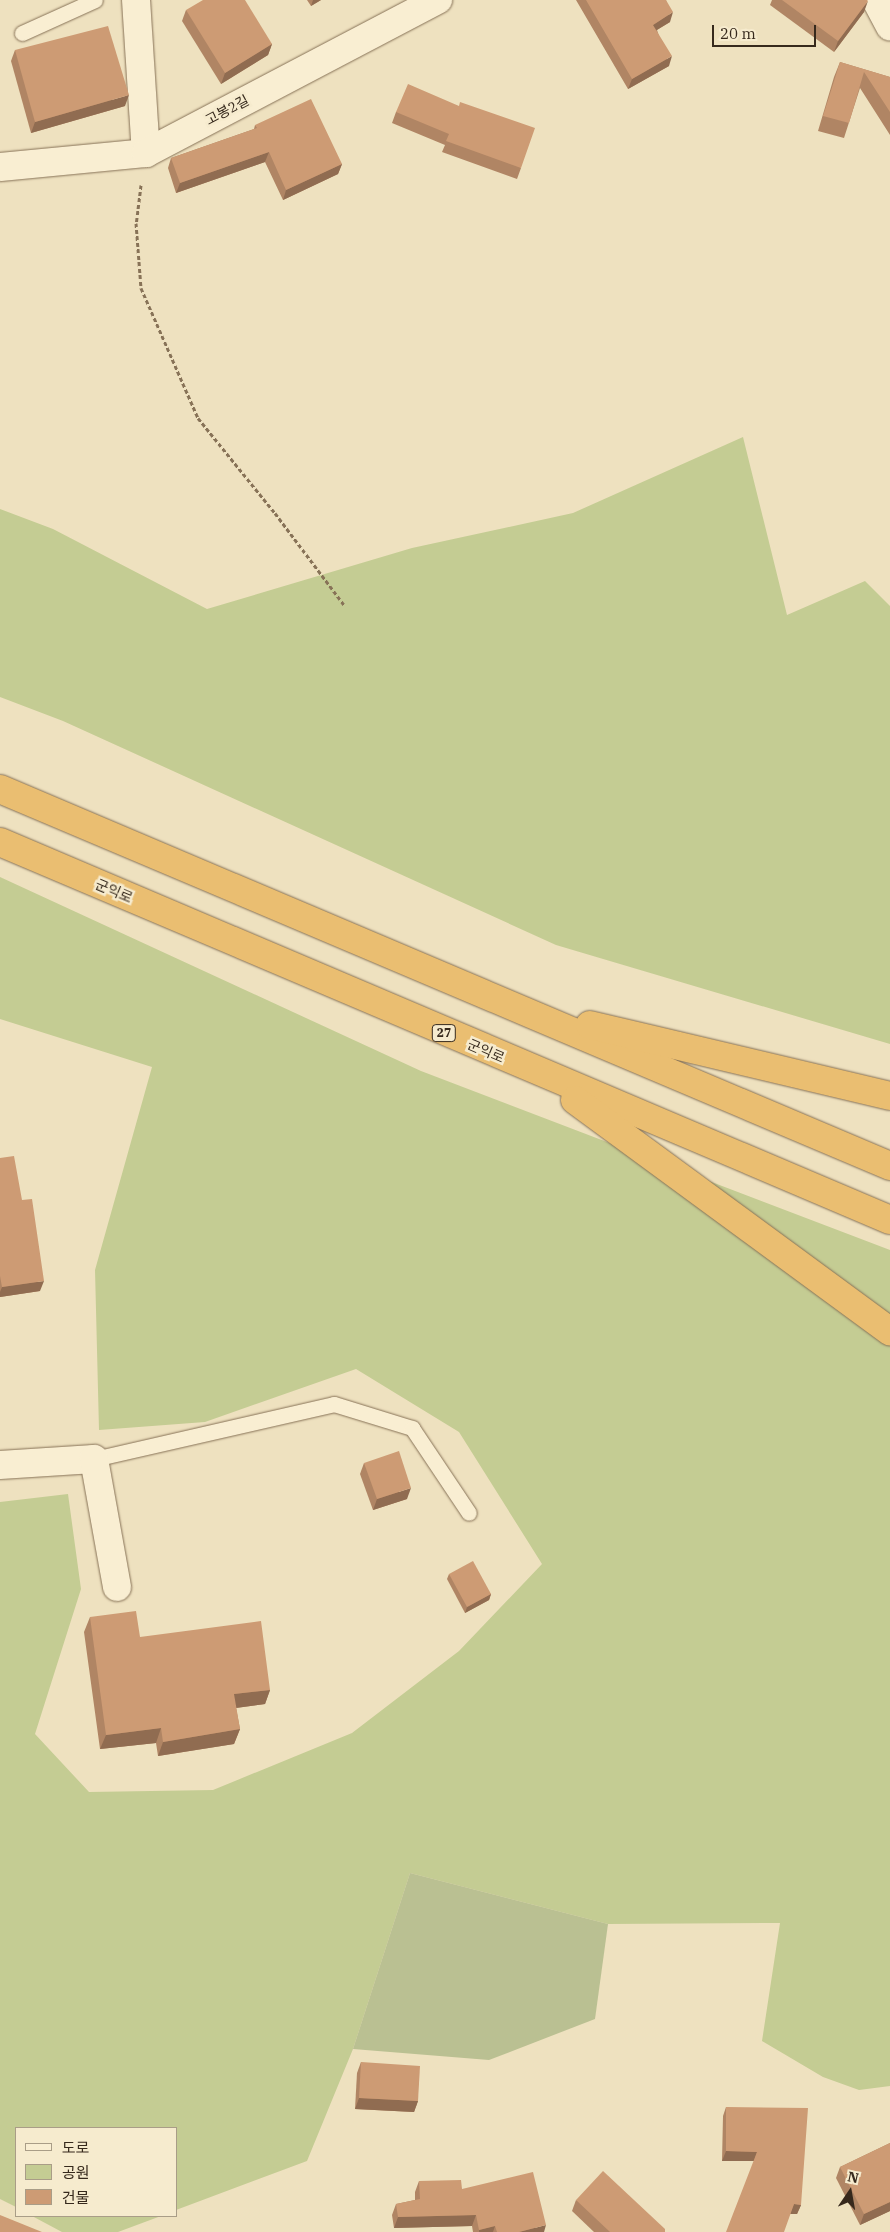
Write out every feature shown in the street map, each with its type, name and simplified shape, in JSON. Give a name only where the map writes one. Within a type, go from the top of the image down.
[{"type":"highway","points":[[0,789],[890,1166]]},
{"type":"highway","name":"군익로","points":[[0,842],[538,1073],[890,1220]]},
{"type":"highway","points":[[513,1007],[890,1096]]},
{"type":"highway","points":[[538,1073],[890,1330]]},
{"type":"street","points":[[136,0],[146,153]]},
{"type":"street","name":"고봉2길","points":[[0,167],[146,153],[438,0]]},
{"type":"street","points":[[876,0],[890,26]]},
{"type":"street","points":[[0,1466],[94,1459],[117,1587]]},
{"type":"lane","points":[[22,33],[95,0]]},
{"type":"lane","points":[[94,1459],[334,1404],[412,1428],[469,1513]]},
{"type":"path","points":[[146,153],[136,223],[141,288],[198,418],[275,513],[344,605]]},
{"type":"green space","points":[[743,437],[787,615],[865,581],[890,606],[890,1044],[556,945],[63,721],[0,697],[0,509],[53,529],[207,609],[412,548],[573,513]]},
{"type":"green space","points":[[0,877],[421,1071],[890,1250],[890,2086],[859,2090],[823,2077],[762,2041],[780,1923],[608,1924],[410,1873],[353,2049],[307,2161],[178,2209],[178,2127],[15,2127],[15,2206],[0,2199],[0,1502],[68,1494],[81,1589],[35,1734],[89,1792],[213,1790],[352,1733],[459,1651],[542,1564],[459,1432],[356,1369],[205,1422],[99,1430],[95,1270],[152,1067],[0,1019]]},
{"type":"green space","points":[[410,1873],[608,1924],[595,2019],[489,2060],[353,2049]]},
{"type":"green space","points":[[34,2217],[158,2217],[118,2232],[62,2232]]},
{"type":"building","points":[[203,0],[245,0],[272,44],[225,73],[186,10]]},
{"type":"building","points":[[586,0],[666,0],[673,12],[653,25],[672,56],[632,79]]},
{"type":"building","points":[[782,0],[867,0],[868,1],[838,41]]},
{"type":"building","points":[[108,26],[129,95],[35,122],[15,50]]},
{"type":"building","points":[[840,62],[890,77],[890,112],[864,72],[849,123],[823,116]]},
{"type":"building","points":[[408,84],[459,106],[460,102],[535,128],[521,168],[446,141],[449,134],[396,112]]},
{"type":"building","points":[[311,99],[342,164],[286,190],[269,152],[180,183],[171,158],[257,128],[255,125]]},
{"type":"building","points":[[14,1156],[22,1200],[32,1199],[44,1281],[2,1287],[0,1276],[0,1158]]},
{"type":"building","points":[[399,1451],[411,1488],[377,1499],[364,1463]]},
{"type":"building","points":[[473,1561],[491,1594],[467,1607],[449,1574]]},
{"type":"building","points":[[136,1611],[140,1637],[261,1621],[270,1690],[234,1694],[240,1729],[163,1742],[161,1728],[106,1735],[90,1617]]},
{"type":"building","points":[[361,2062],[420,2066],[418,2101],[359,2098]]},
{"type":"building","points":[[726,2107],[808,2108],[801,2205],[794,2204],[784,2232],[726,2232],[757,2152],[726,2151]]},
{"type":"building","points":[[890,2143],[890,2202],[864,2214],[840,2167]]},
{"type":"building","points":[[603,2171],[665,2229],[665,2232],[610,2232],[576,2200]]},
{"type":"building","points":[[533,2172],[546,2225],[519,2232],[497,2232],[495,2226],[479,2230],[476,2215],[398,2217],[396,2204],[420,2199],[419,2181],[461,2180],[462,2189]]},
{"type":"building","points":[[0,2215],[42,2232],[0,2232]]}]
